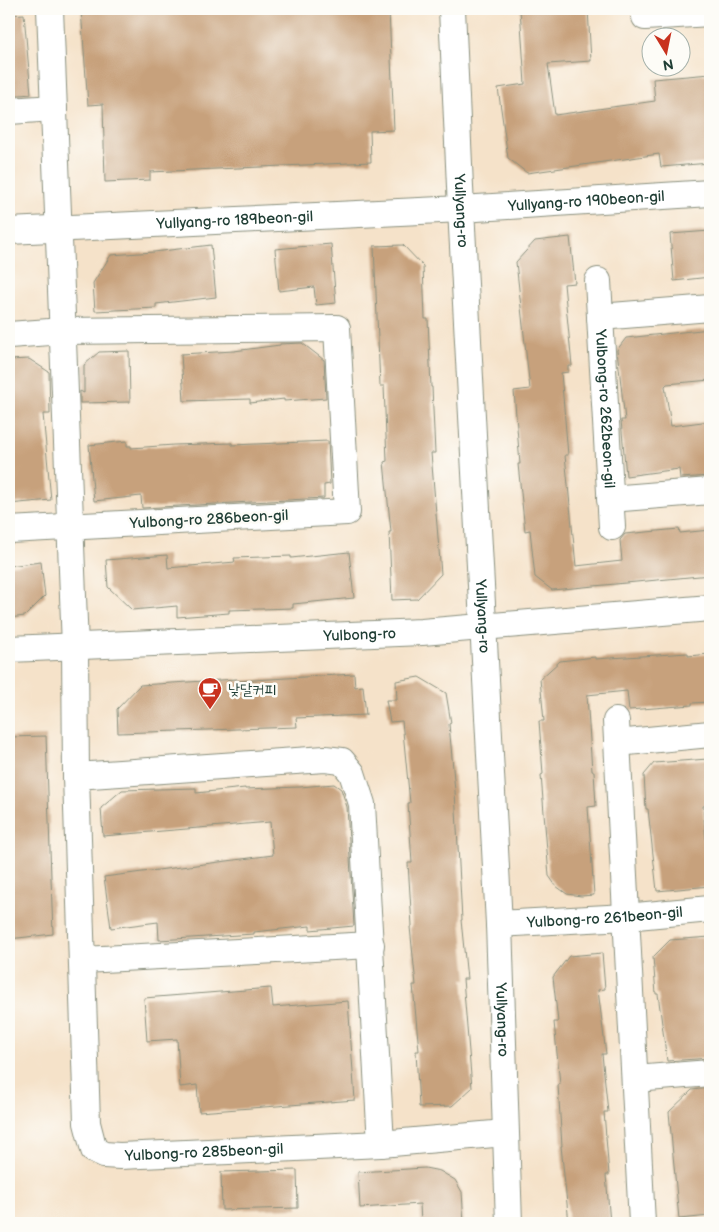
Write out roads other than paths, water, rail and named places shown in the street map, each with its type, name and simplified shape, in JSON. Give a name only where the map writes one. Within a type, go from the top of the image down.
[{"type":"street","points":[[50,9],[75,647]]},
{"type":"street","name":"Yullyang-ro","points":[[452,9],[460,208],[499,924],[509,1223]]},
{"type":"street","points":[[645,9],[645,18],[710,12]]},
{"type":"street","points":[[9,111],[54,108]]},
{"type":"street","name":"Yullyang-ro 190beon-gil","points":[[460,208],[710,193]]},
{"type":"street","name":"Yullyang-ro 189beon-gil","points":[[9,231],[460,208]]},
{"type":"street","name":"Yulbong-ro 262beon-gil","points":[[598,281],[612,527]]},
{"type":"street","name":"Yulbong-ro 262beon-gil","points":[[600,317],[710,308]]},
{"type":"street","name":"Yulbong-ro 286beon-gil","points":[[9,530],[347,512],[337,328],[63,332]]},
{"type":"street","points":[[9,335],[63,332]]},
{"type":"street","name":"Yulbong-ro 262beon-gil","points":[[610,499],[710,491]]},
{"type":"street","name":"Yulbong-ro","points":[[9,649],[422,632],[710,608]]},
{"type":"street","name":"Yulbong-ro 285beon-gil","points":[[75,647],[76,776],[87,1123],[94,1150],[104,1155],[120,1156],[381,1144],[505,1133]]},
{"type":"street","points":[[642,1223],[616,732],[710,734]]},
{"type":"street","points":[[76,776],[325,759],[342,762],[352,773],[362,804],[381,1144]]},
{"type":"street","name":"Yulbong-ro 261beon-gil","points":[[499,924],[626,917],[710,909]]},
{"type":"street","points":[[83,960],[371,946]]},
{"type":"street","points":[[635,1079],[710,1073]]},
{"type":"place","name":"낮달커피","points":[[210,710]]}]
